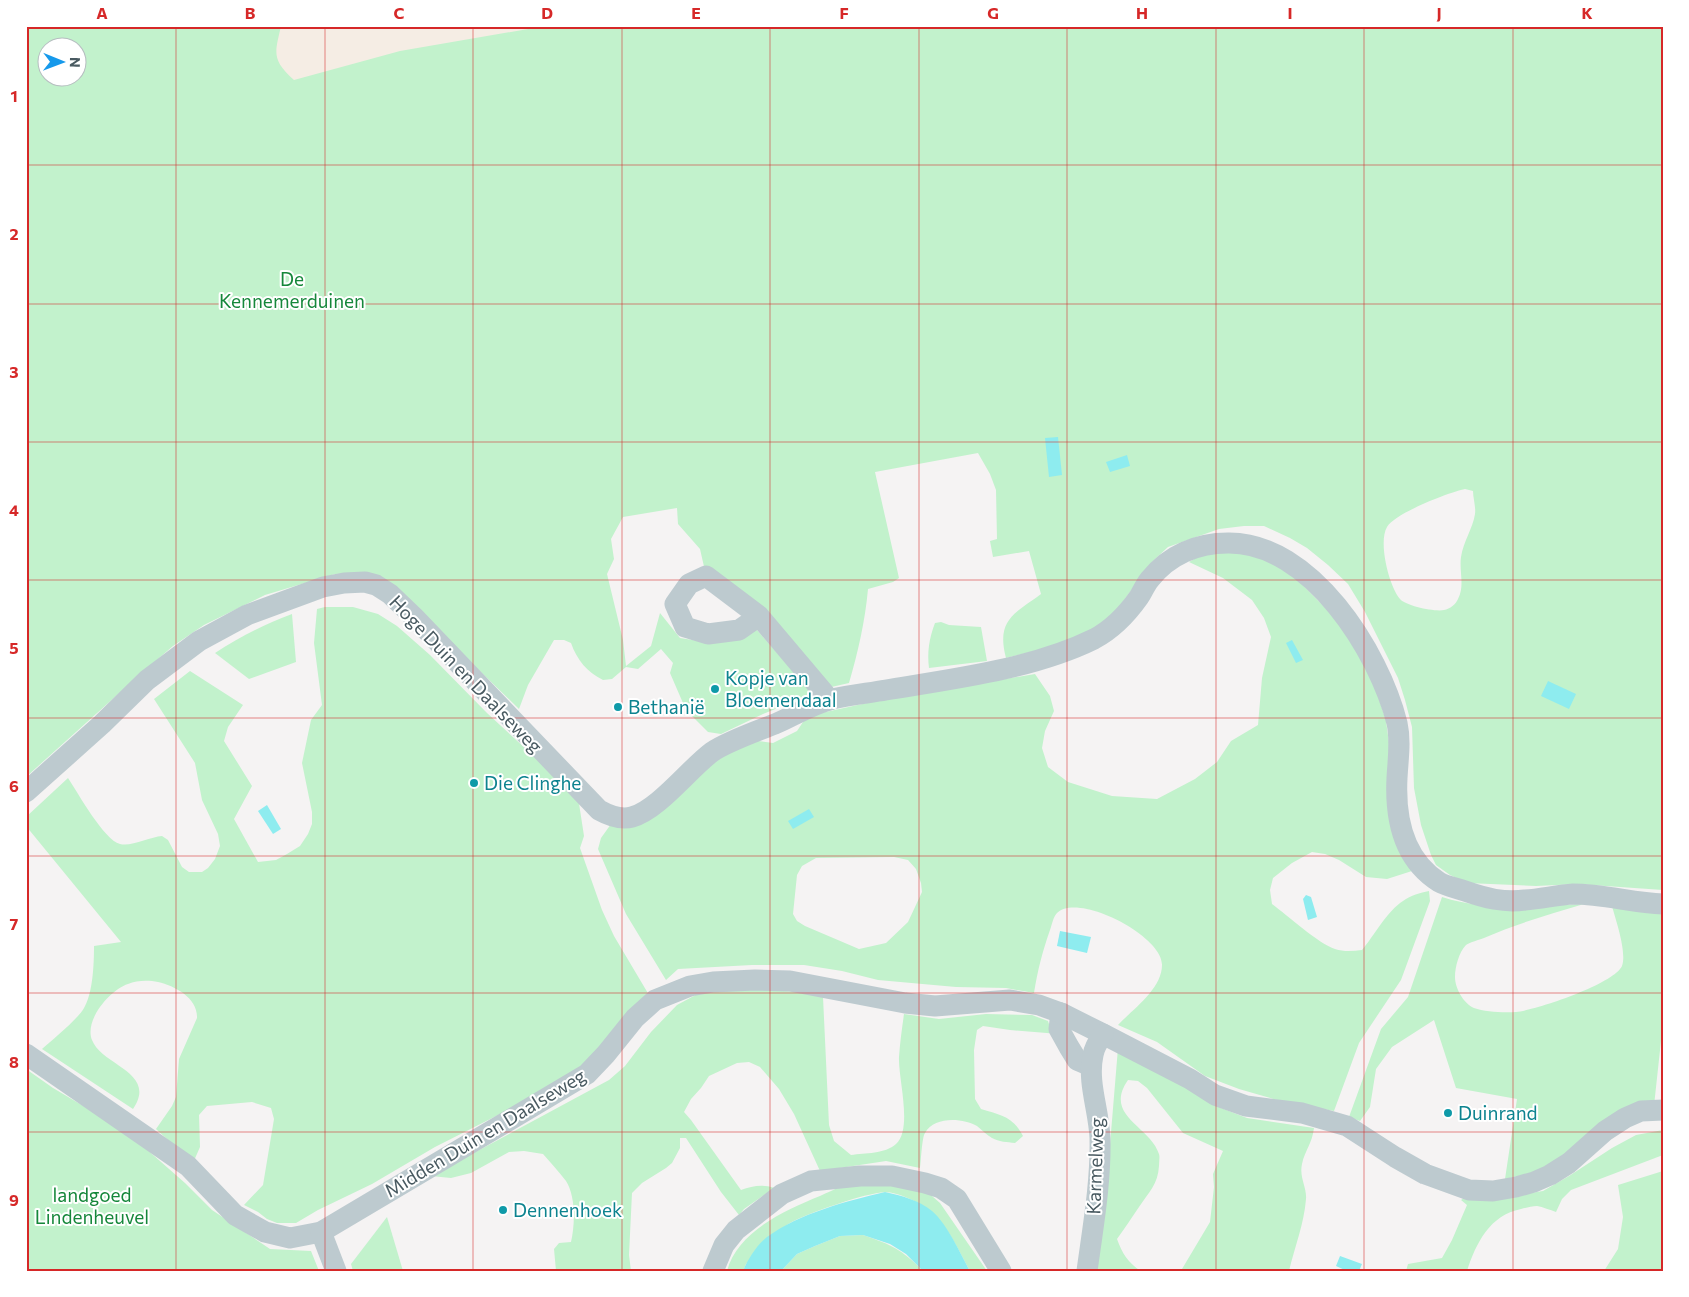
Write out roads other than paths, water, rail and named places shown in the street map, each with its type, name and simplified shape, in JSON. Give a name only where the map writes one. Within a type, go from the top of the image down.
[{"type":"street","name":"Hoge Duin en Daalseweg","points":[[26,792],[102,724],[147,680],[199,641],[247,615],[323,587],[344,583],[370,584],[376,585],[390,594],[453,656],[599,810],[616,816],[633,817],[652,807],[714,750],[830,700],[989,672],[1041,659],[1102,635],[1119,622],[1159,569],[1188,549],[1227,542],[1250,545],[1274,552],[1318,584],[1342,612],[1367,650],[1389,698],[1400,738],[1397,783],[1398,816],[1403,836],[1423,869],[1441,883],[1499,901],[1523,901],[1572,894],[1663,904]]},
{"type":"street","points":[[759,616],[830,700]]},
{"type":"street","name":"Midden Duin en Daalseweg","points":[[26,1054],[188,1166],[235,1215],[265,1232],[290,1238],[321,1232],[587,1074],[635,1018],[655,1000],[690,986],[721,981],[790,981],[905,1003],[935,1006],[1010,1000],[1039,1005],[1061,1013],[1103,1034],[1190,1079],[1215,1095],[1246,1106],[1302,1113],[1347,1126],[1425,1174],[1468,1190],[1494,1191],[1534,1182],[1550,1175],[1569,1162],[1605,1131],[1625,1118],[1641,1112],[1663,1110]]},
{"type":"street","points":[[1061,1013],[1059,1028],[1069,1046],[1078,1060],[1091,1066]]},
{"type":"street","name":"Karmelweg","points":[[1087,1271],[1097,1189],[1100,1137],[1091,1066],[1093,1053],[1103,1034]]},
{"type":"street","points":[[713,1271],[724,1245],[736,1230],[782,1194],[811,1181],[860,1176],[892,1176],[941,1188],[957,1199],[1001,1271]]},
{"type":"street","points":[[321,1232],[336,1271]]},
{"type":"water","points":[[1058,437],[1062,475],[1049,477],[1045,438]]},
{"type":"water","points":[[1127,455],[1130,466],[1110,472],[1106,462]]},
{"type":"water","points":[[1292,640],[1303,660],[1296,663],[1286,643]]},
{"type":"water","points":[[1548,681],[1576,694],[1569,709],[1541,696]]},
{"type":"water","points":[[267,805],[281,829],[273,834],[258,811]]},
{"type":"water","points":[[809,809],[814,817],[793,829],[788,821]]},
{"type":"water","points":[[1306,895],[1311,897],[1317,917],[1308,920],[1303,899]]},
{"type":"water","points":[[1060,931],[1091,937],[1087,953],[1057,946]]},
{"type":"water","points":[[885,1192],[916,1201],[932,1211],[948,1231],[970,1271],[923,1271],[906,1254],[890,1244],[863,1235],[840,1236],[815,1246],[797,1254],[781,1271],[743,1271],[750,1257],[767,1237],[794,1221],[855,1199]]},
{"type":"water","points":[[1340,1256],[1362,1264],[1359,1271],[1347,1271],[1336,1266]]},
{"type":"place","name":"Kopje van Bloemendaal","points":[[715,689]]},
{"type":"place","name":"Bethanië","points":[[618,707]]},
{"type":"place","name":"Die Clinghe","points":[[474,783]]},
{"type":"place","name":"Duinrand","points":[[1448,1113]]},
{"type":"place","name":"Dennenhoek","points":[[503,1210]]},
{"type":"park label","name":"De Kennemerduinen","points":[[292,290]]},
{"type":"park label","name":"landgoed Lindenheuvel","points":[[92,1206]]}]
